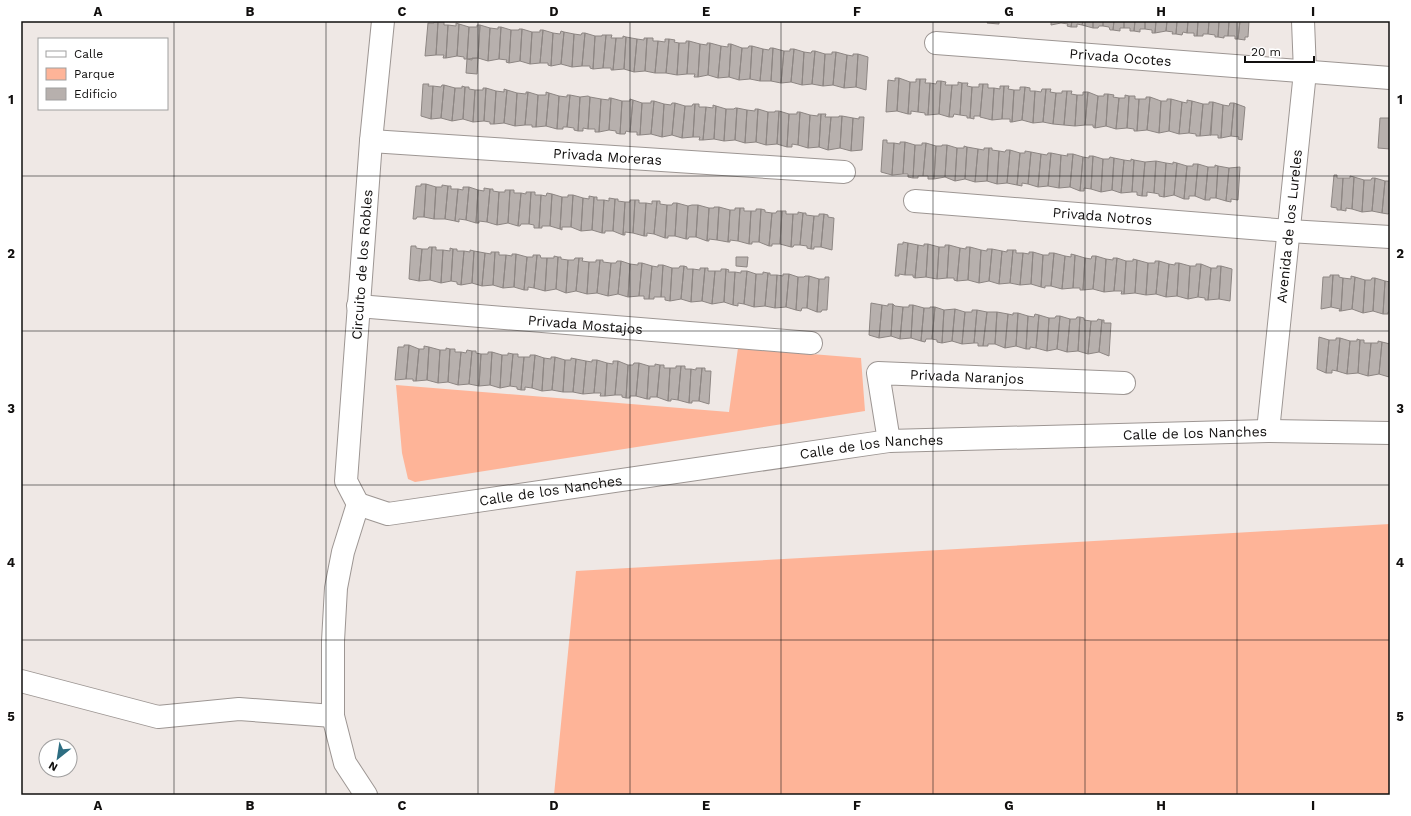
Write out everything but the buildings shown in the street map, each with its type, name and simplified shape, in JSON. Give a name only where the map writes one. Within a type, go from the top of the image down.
[{"type":"street","name":"Circuito de los Robles","points":[[358,504],[346,481],[358,306],[382,21]]},
{"type":"street","name":"Avenida de los Lureles","points":[[1268,431],[1305,72],[1303,21]]},
{"type":"street","name":"Privada Ocotes","points":[[936,43],[1390,78]]},
{"type":"street","name":"Privada Moreras","points":[[371,141],[844,172]]},
{"type":"street","name":"Privada Notros","points":[[915,201],[1289,232],[1390,237]]},
{"type":"street","name":"Privada Mostajos","points":[[358,306],[811,343]]},
{"type":"street","name":"Privada Naranjos","points":[[889,441],[878,373],[1124,383]]},
{"type":"street","name":"Calle de los Nanches","points":[[358,504],[388,514],[889,441],[1268,431],[1390,434]]},
{"type":"street","points":[[358,504],[343,552],[336,588],[333,641],[333,716],[345,763],[366,795]]},
{"type":"street","points":[[21,681],[158,717],[239,709],[333,716]]},
{"type":"green space","points":[[738,348],[861,358],[865,411],[415,482],[408,479],[402,453],[396,385],[729,412]]},
{"type":"green space","points":[[1390,524],[1390,795],[554,795],[576,571]]}]
